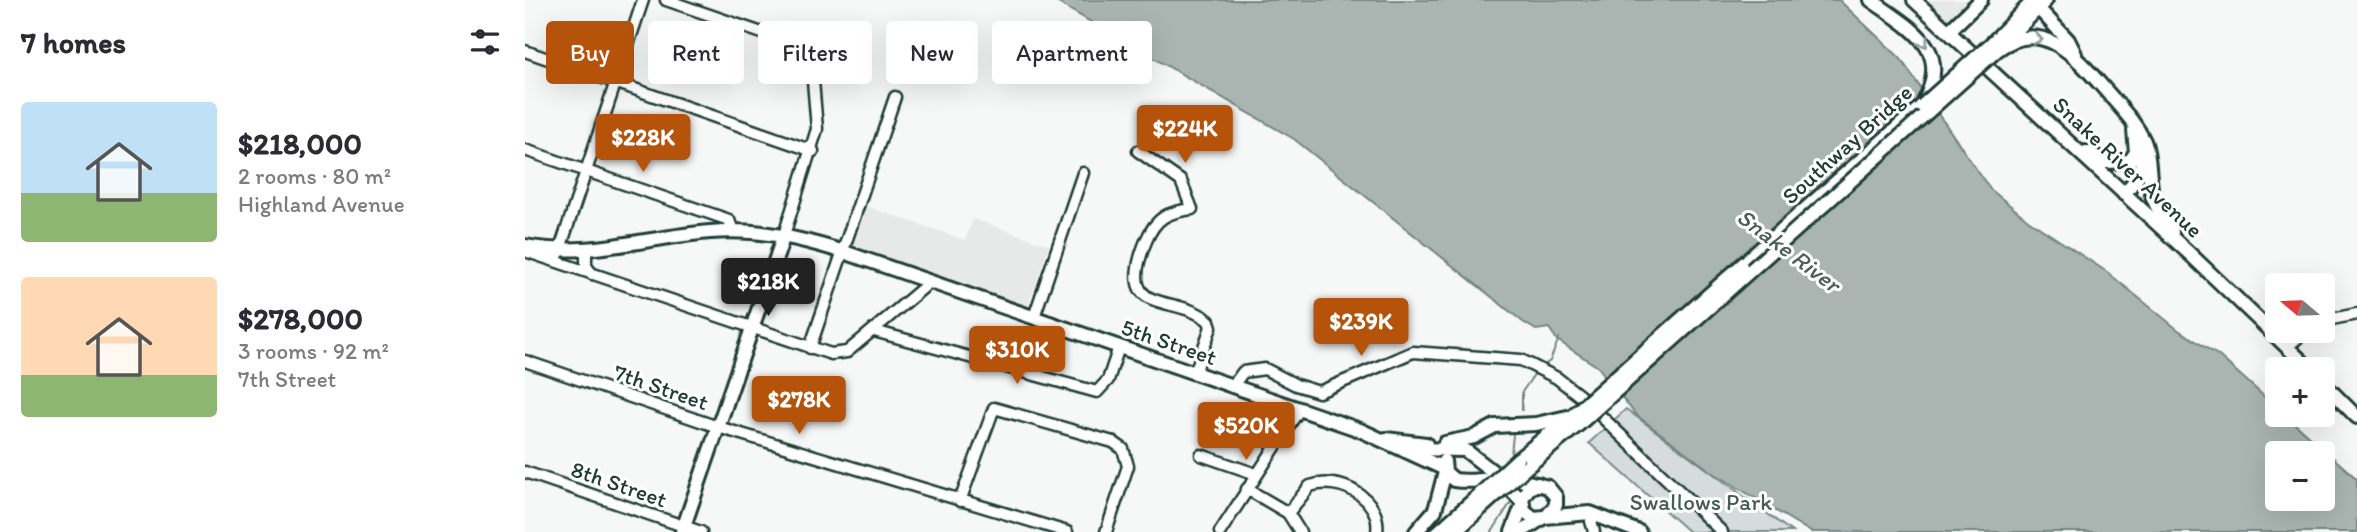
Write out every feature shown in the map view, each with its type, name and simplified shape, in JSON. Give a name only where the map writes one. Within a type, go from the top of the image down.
[{"type":"main road","points":[[1871,0],[1916,32],[1929,48],[1934,78],[1922,106]]},
{"type":"main road","name":"Snake River Avenue","points":[[1914,0],[1950,30],[2298,357]]},
{"type":"main road","points":[[1950,30],[1981,0]]},
{"type":"main road","points":[[2053,0],[2054,24]]},
{"type":"main road","points":[[1994,46],[2036,4],[2054,24],[2077,58],[2131,120],[2145,143],[2152,198],[2177,242]]},
{"type":"main road","points":[[1994,46],[2019,37],[2036,36],[2061,47],[2077,58]]},
{"type":"main road","name":"Southway Bridge","points":[[1576,420],[1922,106],[1994,46]]},
{"type":"main road","name":"Southway Bridge","points":[[1576,420],[1994,46]]},
{"type":"main road","points":[[2069,141],[2108,162],[2130,161],[2136,147],[2131,120]]},
{"type":"main road","points":[[2124,194],[2144,163],[2145,143]]},
{"type":"main road","name":"5th Street","points":[[525,249],[558,257],[678,235],[733,231],[784,235],[841,251],[1379,438],[1444,470],[1454,480],[1489,479],[1509,486],[1522,504]]},
{"type":"main road","points":[[683,529],[784,235]]},
{"type":"main road","points":[[2335,395],[2357,417]]},
{"type":"main road","points":[[1399,441],[1443,443],[1474,437],[1495,426],[1576,420]]},
{"type":"main road","points":[[1438,532],[1479,503],[1576,420]]},
{"type":"main road","points":[[1416,532],[1435,510],[1444,460],[1457,450],[1519,425]]},
{"type":"main road","name":"5th Street","points":[[1379,438],[1399,441],[1423,451],[1457,450]]},
{"type":"main road","points":[[1457,450],[1496,474],[1541,484],[1576,512]]},
{"type":"main road","points":[[1512,532],[1529,488],[1541,484]]},
{"type":"main road","points":[[1521,532],[1555,509],[1556,497]]},
{"type":"main road","points":[[1455,532],[1479,503]]},
{"type":"main road","points":[[1522,504],[1530,516],[1544,518],[1576,512],[1597,514],[1639,532]]},
{"type":"street","points":[[634,27],[643,0]]},
{"type":"street","points":[[666,0],[797,44],[807,52],[813,64],[817,129],[813,151],[784,235]]},
{"type":"street","points":[[525,51],[546,58]]},
{"type":"street","points":[[615,84],[558,257],[592,274],[810,348],[839,355],[874,331],[930,282]]},
{"type":"street","points":[[622,84],[813,151]]},
{"type":"street","points":[[810,348],[895,97]]},
{"type":"street","points":[[525,150],[729,220],[733,231]]},
{"type":"street","points":[[1138,151],[1181,181],[1192,209],[1164,215],[1158,221],[1142,251],[1138,281],[1149,299],[1209,321],[1212,327],[1195,373]]},
{"type":"street","points":[[1034,317],[1083,173]]},
{"type":"street","points":[[586,251],[586,266],[592,274]]},
{"type":"street","points":[[2335,318],[2357,314]]},
{"type":"street","points":[[874,331],[1097,392],[1108,380],[1119,347]]},
{"type":"street","points":[[2287,346],[2291,343]]},
{"type":"street","points":[[1232,387],[1243,372],[1265,369],[1296,385],[1319,392],[1413,352],[1521,360],[1557,378],[1580,396],[1722,532]]},
{"type":"street","name":"7th Street","points":[[525,361],[718,427],[1067,532]]},
{"type":"street","points":[[960,501],[995,408],[1113,442],[1123,449],[1128,466],[1106,532]]},
{"type":"street","points":[[1220,532],[1299,410]]},
{"type":"street","points":[[1201,455],[1256,474]]},
{"type":"street","name":"8th Street","points":[[525,472],[683,529],[701,532]]},
{"type":"street","points":[[1288,513],[1310,486],[1326,483],[1367,498],[1378,516],[1377,532]]},
{"type":"street","points":[[1247,489],[1288,513],[1300,532]]},
{"type":"street","points":[[1594,532],[1591,521],[1597,514]]},
{"type":"shaded area","points":[[1925,0],[1974,0],[1952,22]]},
{"type":"shaded area","points":[[865,206],[965,240],[973,219],[1049,245],[1027,309],[850,248]]},
{"type":"green space","name":"Swallows Park","points":[[1626,409],[1792,532],[1689,532],[1589,443]]},
{"type":"water","name":"Snake River","points":[[1053,0],[1839,0],[1900,58],[1990,189],[2028,220],[2107,272],[2177,329],[2219,356],[2265,397],[2265,427],[2298,427],[2314,441],[2265,441],[2265,511],[2335,511],[2335,459],[2357,479],[2357,532],[1811,532],[1712,472],[1636,415],[1598,367],[1557,340],[1549,328],[1536,330],[1294,139],[1152,57],[1152,21],[1089,21]]},
{"type":"waterway","points":[[1543,366],[1550,361],[1559,338]]},
{"type":"waterway","points":[[1522,410],[1522,392],[1535,373]]},
{"type":"waterway","points":[[1511,454],[1513,435]]},
{"type":"waterway","points":[[1492,532],[1511,502]]}]
